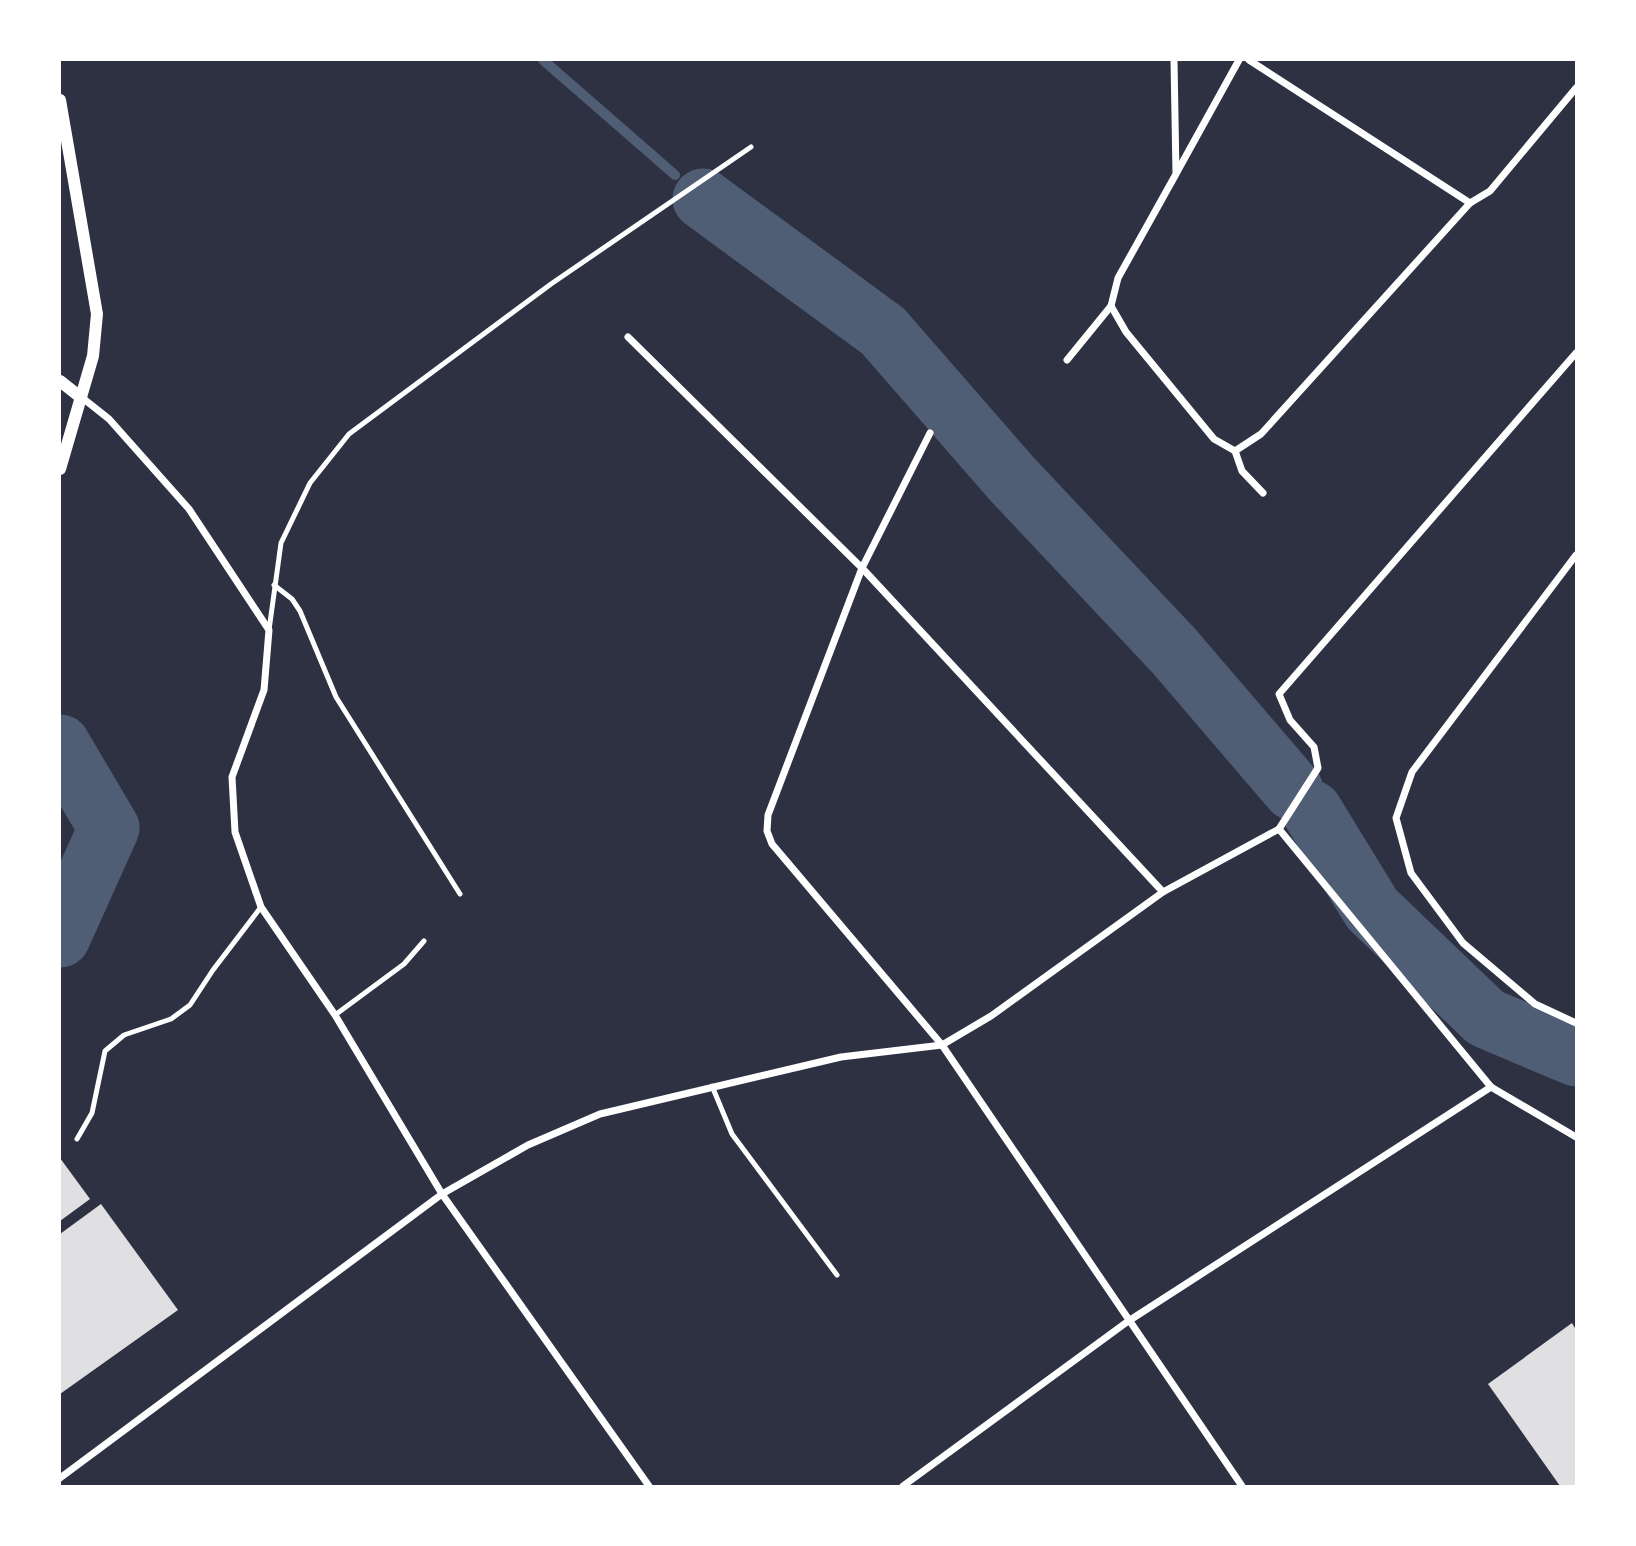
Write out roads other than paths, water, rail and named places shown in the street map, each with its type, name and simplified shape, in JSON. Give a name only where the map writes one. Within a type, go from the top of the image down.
[{"type":"street","points":[[1174,60],[1176,174]]},
{"type":"street","points":[[1067,360],[1111,306],[1118,278],[1239,60]]},
{"type":"street","points":[[1250,60],[1470,203]]},
{"type":"street","points":[[1235,451],[1261,434],[1470,203],[1490,191],[1577,88]]},
{"type":"street","points":[[60,100],[97,314],[93,356],[79,396],[60,469]]},
{"type":"street","points":[[1111,306],[1126,332],[1214,439],[1235,451],[1242,471],[1263,492]]},
{"type":"street","points":[[628,337],[862,568],[1163,892]]},
{"type":"street","points":[[68,1486],[60,1476],[442,1194],[528,1145],[600,1114],[712,1086],[841,1057],[942,1045],[991,1016],[1163,892],[1279,829],[1318,768],[1314,747],[1290,720],[1279,694],[1577,353]]},
{"type":"street","points":[[60,381],[109,419],[189,509],[269,630],[264,690],[232,778],[235,832],[261,907],[335,1015],[442,1194],[649,1486]]},
{"type":"street","points":[[930,433],[862,568],[768,815],[767,831],[772,844],[942,1045],[1127,1322],[1242,1486]]},
{"type":"street","points":[[1577,555],[1412,772],[1396,818],[1411,873],[1463,943],[1535,1004],[1577,1023]]},
{"type":"street","points":[[1279,829],[1491,1087],[1577,1137]]},
{"type":"street","points":[[903,1486],[1127,1322],[1491,1087]]},
{"type":"lane","points":[[269,630],[281,543],[310,483],[349,434],[551,284],[751,147]]},
{"type":"lane","points":[[274,585],[292,599],[300,611],[336,697],[460,894]]},
{"type":"lane","points":[[77,1139],[92,1113],[105,1051],[124,1035],[172,1019],[190,1004],[261,907]]},
{"type":"lane","points":[[335,1015],[404,964],[424,941]]},
{"type":"lane","points":[[712,1086],[732,1134],[837,1275]]},
{"type":"waterway","points":[[543,60],[675,175]]},
{"type":"waterway","points":[[703,199],[883,331],[1012,479],[1174,651],[1293,790]]},
{"type":"waterway","points":[[60,745],[109,828],[60,937]]},
{"type":"waterway","points":[[1312,811],[1372,909],[1486,1018],[1576,1056]]}]
